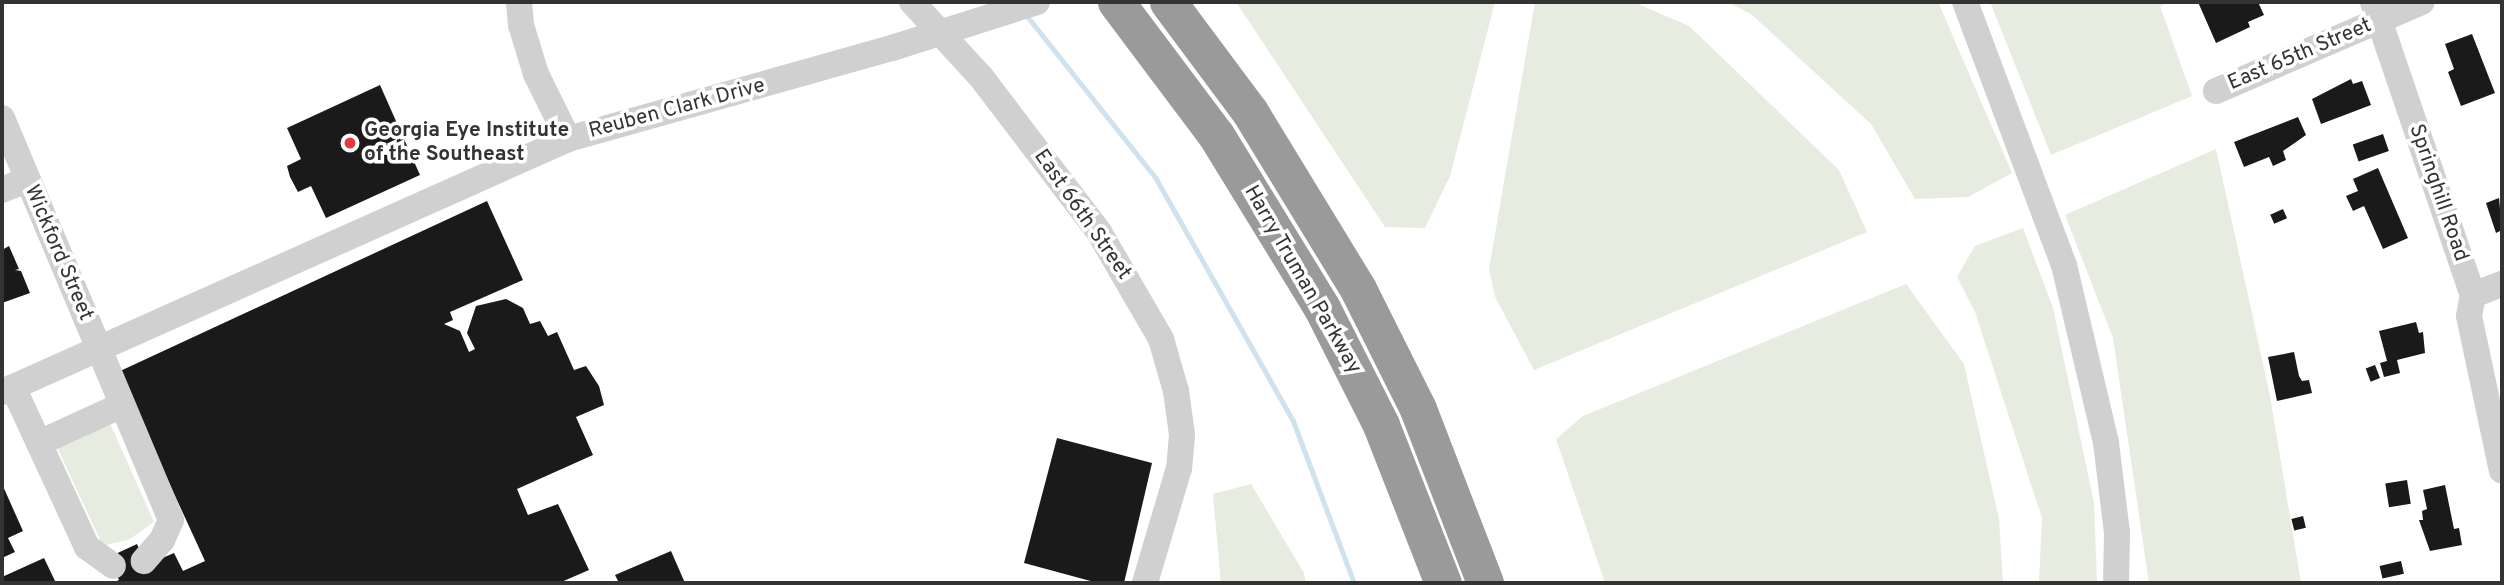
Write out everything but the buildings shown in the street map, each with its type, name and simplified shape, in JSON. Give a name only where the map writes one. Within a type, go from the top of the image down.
[{"type":"highway","name":"Harry Truman Parkway","points":[[1116,2],[1216,135],[1322,308],[1381,425],[1443,583]]},
{"type":"highway","name":"Harry Truman Parkway","points":[[1168,2],[1250,112],[1357,289],[1418,409],[1486,583]]},
{"type":"street","points":[[519,2],[521,25],[536,74],[568,139]]},
{"type":"street","name":"East 66th Street","points":[[912,2],[981,77],[1100,232],[1161,339],[1176,391],[1182,435],[1179,468],[1145,583]]},
{"type":"street","name":"Reuben Clark Drive","points":[[113,566],[87,547],[39,443],[7,390],[568,139],[892,48],[1037,2]]},
{"type":"street","points":[[1965,2],[2064,265],[2106,443],[2117,533],[2116,583]]},
{"type":"street","name":"East 65th Street","points":[[2216,91],[2377,11],[2423,2]]},
{"type":"street","name":"Springhill Road","points":[[2377,11],[2473,295],[2469,316],[2493,396],[2502,471]]},
{"type":"street","name":"Wickford Street","points":[[2,118],[97,349]]},
{"type":"street","points":[[2,190],[27,180]]},
{"type":"street","points":[[2473,295],[2502,284]]},
{"type":"street","points":[[97,349],[171,520],[162,540],[144,561]]},
{"type":"street","points":[[39,443],[122,405]]},
{"type":"shaded area","points":[[1236,2],[1495,2],[1450,176],[1425,228],[1385,227]]},
{"type":"shaded area","points":[[1535,2],[1633,2],[1689,26],[1839,170],[1867,232],[1534,370],[1495,297],[1489,269]]},
{"type":"shaded area","points":[[1727,2],[1938,2],[2012,173],[1968,197],[1915,199],[1871,124],[1751,14]]},
{"type":"shaded area","points":[[1990,2],[2168,2],[2160,6],[2192,96],[2051,155]]},
{"type":"shaded area","points":[[2216,149],[2270,396],[2301,583],[2149,583],[2113,338],[2065,215]]},
{"type":"shaded area","points":[[2023,228],[2053,308],[2094,503],[2097,583],[2039,583],[2042,518],[1975,312],[1957,277],[1975,246]]},
{"type":"shaded area","points":[[1906,284],[1964,364],[1999,519],[2003,583],[1605,583],[1556,439],[1583,416]]},
{"type":"shaded area","points":[[109,421],[154,522],[130,539],[103,546],[55,443]]},
{"type":"shaded area","points":[[1251,484],[1304,573],[1306,583],[1221,583],[1213,494]]},
{"type":"waterway","points":[[1026,15],[1155,177],[1293,421],[1354,583]]},
{"type":"place","name":"Georgia Eye Institute of the Southeast","points":[[350,143]]}]
